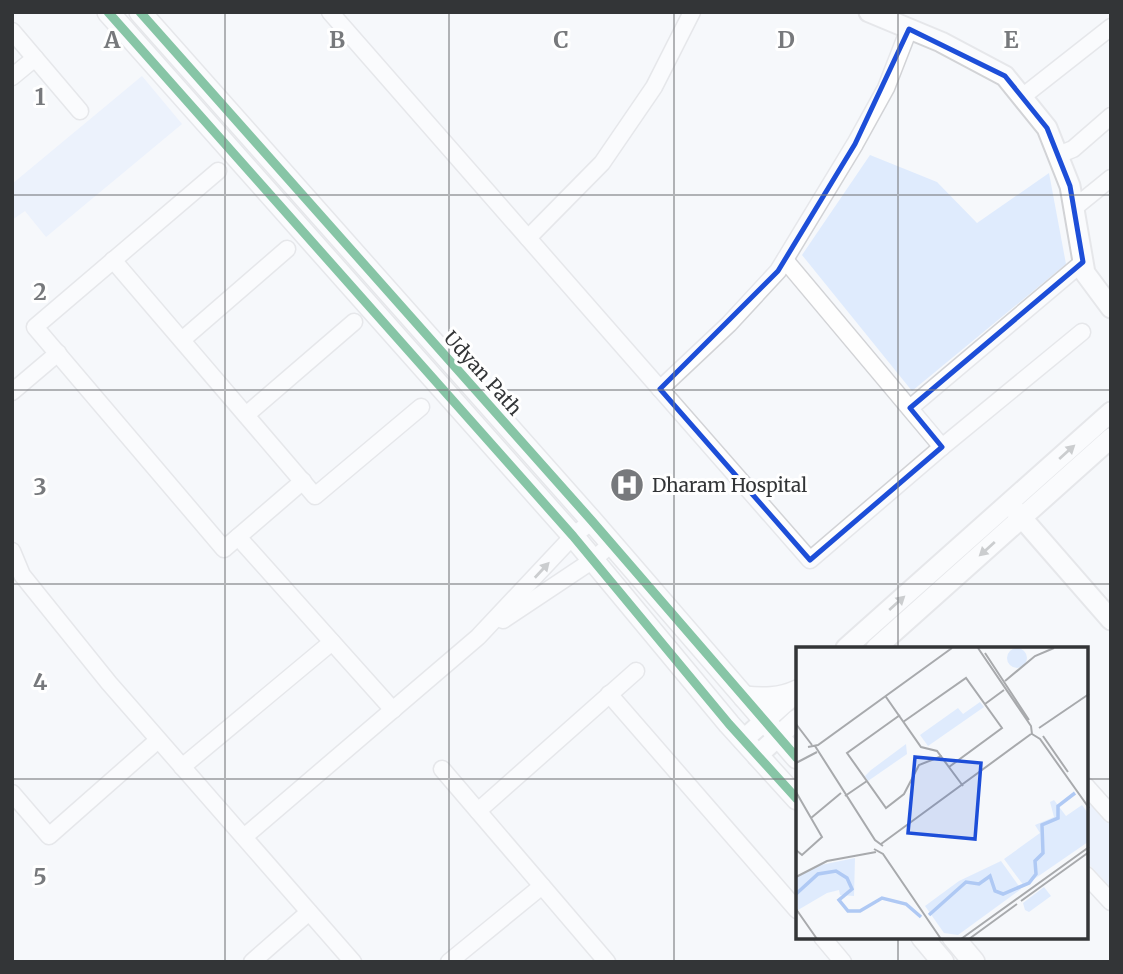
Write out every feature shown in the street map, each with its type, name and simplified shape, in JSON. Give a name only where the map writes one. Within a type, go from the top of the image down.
[{"type":"main road","points":[[108,12],[573,536],[750,748],[796,798]]},
{"type":"main road","name":"Udyan Path","points":[[140,12],[744,697],[780,730],[796,756]]},
{"type":"main road","points":[[744,697],[772,698],[796,691]]},
{"type":"main road","points":[[924,939],[943,962]]},
{"type":"main road","points":[[955,939],[974,962]]},
{"type":"street","points":[[330,12],[810,560],[1082,332]]},
{"type":"street","points":[[528,238],[602,163],[654,88],[692,12]]},
{"type":"street","points":[[869,12],[941,42],[1006,76],[1047,128],[1070,186],[1084,273],[1110,304]]},
{"type":"street","points":[[1022,97],[1111,27]]},
{"type":"street","points":[[660,389],[729,324],[778,271],[880,99],[909,29]]},
{"type":"street","points":[[12,31],[80,111]]},
{"type":"street","points":[[12,76],[35,58]]},
{"type":"street","points":[[1058,155],[1073,149],[1111,116]]},
{"type":"street","points":[[218,171],[35,327],[224,549],[303,481]]},
{"type":"street","points":[[1074,208],[1111,178]]},
{"type":"street","points":[[181,340],[287,249]]},
{"type":"street","points":[[113,260],[315,496],[421,407]]},
{"type":"street","points":[[785,260],[942,447]]},
{"type":"street","points":[[910,408],[1083,262]]},
{"type":"street","points":[[246,415],[354,322]]},
{"type":"street","points":[[12,392],[58,353]]},
{"type":"street","points":[[878,647],[1111,412]]},
{"type":"street","points":[[848,647],[1015,511],[1111,438]]},
{"type":"street","points":[[1015,511],[1111,620]]},
{"type":"street","points":[[478,638],[573,536],[592,522]]},
{"type":"street","points":[[238,537],[393,710]]},
{"type":"street","points":[[244,837],[478,638],[593,560],[611,544]]},
{"type":"street","points":[[12,551],[22,575],[109,683],[353,962]]},
{"type":"street","points":[[182,767],[332,642]]},
{"type":"street","points":[[478,811],[636,671]]},
{"type":"street","points":[[780,730],[796,693]]},
{"type":"street","points":[[609,694],[796,909]]},
{"type":"street","points":[[750,748],[796,720]]},
{"type":"street","points":[[12,793],[49,836],[158,740]]},
{"type":"street","points":[[442,769],[607,962]]},
{"type":"street","points":[[1088,788],[1111,814]]},
{"type":"street","points":[[1088,877],[1110,901]]},
{"type":"street","points":[[449,962],[542,886]]},
{"type":"street","points":[[252,962],[309,912]]},
{"type":"street","points":[[824,939],[843,962]]},
{"type":"highlighted area","points":[[909,29],[1005,76],[1047,128],[1070,186],[1083,262],[910,408],[942,447],[810,560],[660,389],[778,271],[855,144]]},
{"type":"shaded area","points":[[142,76],[182,124],[46,237],[25,211],[12,220],[12,184]]},
{"type":"shaded area","points":[[870,155],[937,182],[977,223],[1049,173],[1066,264],[912,391],[802,255]]},
{"type":"shaded area","points":[[1088,797],[1111,823],[1111,888],[1088,863]]},
{"type":"cycle path","points":[[108,12],[573,536],[729,724],[796,798]]},
{"type":"cycle path","points":[[140,12],[592,521],[796,757]]},
{"type":"place","name":"Dharam Hospital","points":[[627,485]]}]
